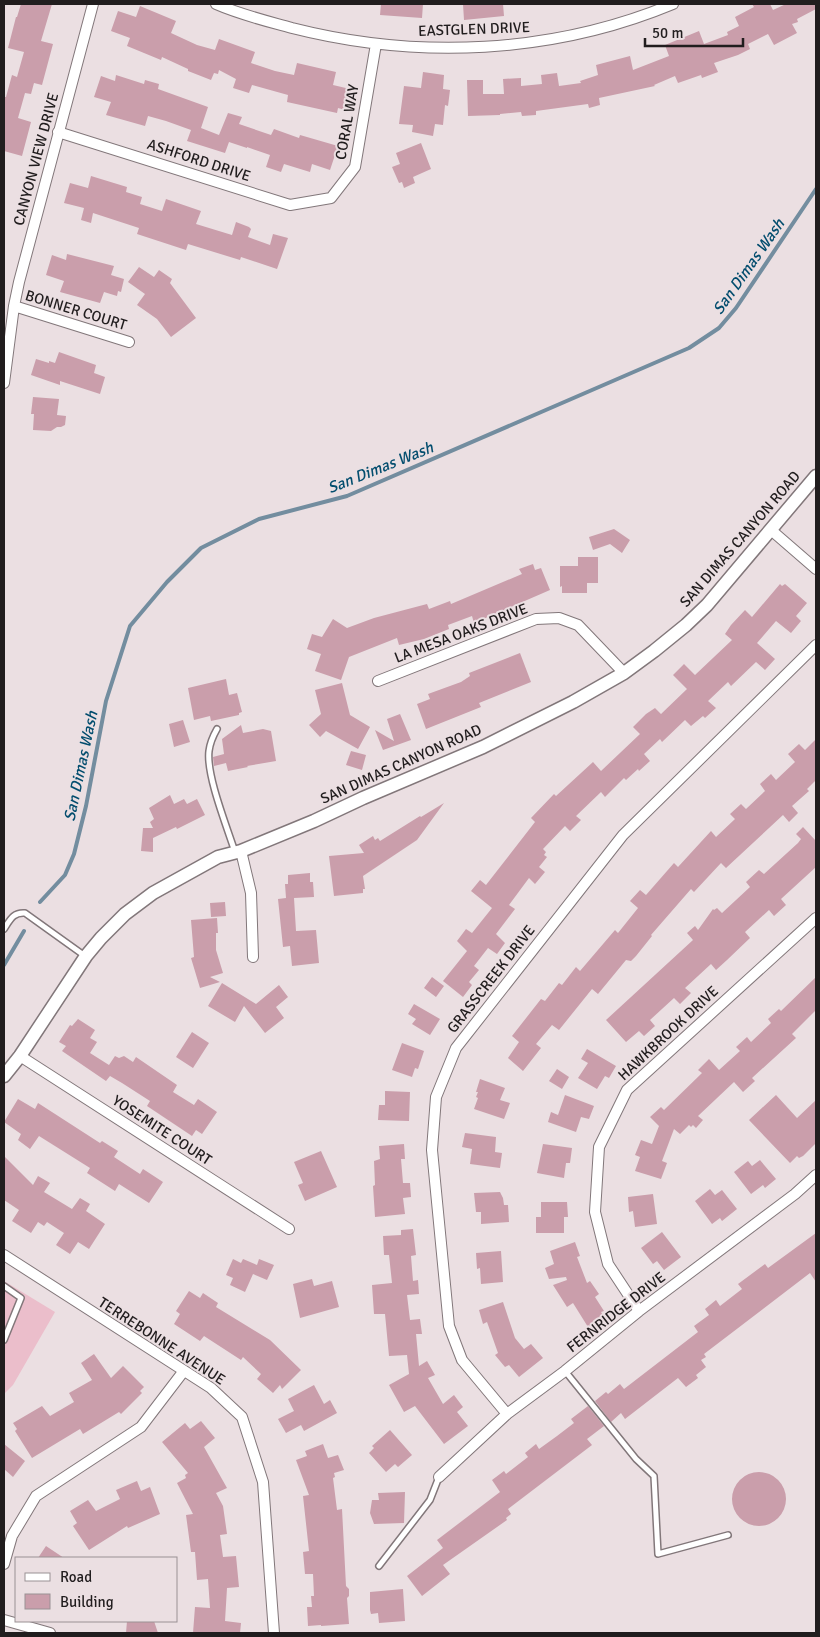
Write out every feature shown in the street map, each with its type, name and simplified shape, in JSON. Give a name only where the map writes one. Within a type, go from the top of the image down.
[{"type":"street","name":"CANYON VIEW DRIVE","points":[[4,383],[14,306],[93,4]]},
{"type":"street","name":"EASTGLEN DRIVE","points":[[216,4],[258,19],[317,34],[376,44],[436,48],[501,46],[551,40],[599,29],[673,4]]},
{"type":"street","name":"CORAL WAY","points":[[332,198],[355,167],[376,44]]},
{"type":"street","name":"ASHFORD DRIVE","points":[[58,132],[290,205],[332,198]]},
{"type":"street","name":"BONNER COURT","points":[[14,306],[129,342]]},
{"type":"street","name":"SAN DIMAS CANYON ROAD","points":[[4,1076],[20,1056],[86,956],[125,914],[153,893],[218,857],[238,851],[483,747],[573,702],[624,673],[693,618],[738,570],[816,476]]},
{"type":"street","points":[[771,530],[816,569]]},
{"type":"street","name":"LA MESA OAKS DRIVE","points":[[378,681],[536,619],[559,618],[578,625],[624,673]]},
{"type":"street","name":"GRASSCREEK DRIVE","points":[[508,1414],[462,1360],[449,1326],[432,1150],[436,1097],[456,1048],[623,835],[816,645]]},
{"type":"street","points":[[238,851],[251,893],[253,957]]},
{"type":"street","name":"HAWKBROOK DRIVE","points":[[639,1311],[608,1264],[595,1212],[598,1147],[627,1090],[816,918]]},
{"type":"street","name":"YOSEMITE COURT","points":[[20,1056],[289,1229]]},
{"type":"street","name":"FERNRIDGE DRIVE","points":[[439,1477],[508,1414],[639,1311],[795,1194],[816,1175]]},
{"type":"street","name":"TERREBONNE AVENUE","points":[[4,1255],[183,1372],[211,1388],[242,1417],[263,1482],[274,1633]]},
{"type":"street","points":[[4,1564],[12,1536],[36,1496],[140,1427],[183,1372]]},
{"type":"street","points":[[4,1620],[50,1633]]},
{"type":"lane","points":[[217,730],[211,739],[209,752],[210,772],[238,851]]},
{"type":"lane","points":[[4,929],[13,915],[25,913],[86,956]]},
{"type":"lane","points":[[4,1286],[21,1298],[4,1340]]},
{"type":"lane","points":[[565,1371],[636,1459],[654,1476],[658,1554],[728,1535]]},
{"type":"lane","points":[[379,1566],[430,1500],[439,1477]]},
{"type":"shaded area","points":[[4,1281],[55,1312],[13,1385],[4,1394]]},
{"type":"building","points":[[21,4],[52,4],[41,41],[53,44],[42,85],[34,83],[31,94],[25,93],[18,118],[31,122],[22,156],[4,151],[4,97],[6,97],[12,75],[17,77],[24,52],[8,48]]},
{"type":"building","points":[[381,4],[423,4],[422,18],[380,15]]},
{"type":"building","points":[[463,4],[503,4],[504,16],[464,20]]},
{"type":"building","points":[[752,4],[770,4],[773,10],[786,4],[816,4],[816,9],[797,19],[798,22],[792,24],[797,33],[774,45],[768,34],[748,44],[750,49],[714,63],[718,72],[702,78],[701,75],[678,83],[675,76],[655,86],[599,98],[600,105],[589,108],[588,104],[536,111],[536,115],[522,116],[521,112],[468,116],[467,80],[483,80],[483,94],[504,94],[503,79],[521,78],[521,86],[542,84],[541,75],[557,73],[559,86],[581,83],[580,81],[598,75],[596,65],[630,56],[633,70],[669,56],[665,45],[699,31],[704,44],[728,35],[727,32],[739,26],[735,17],[754,7]]},
{"type":"building","points":[[140,6],[176,21],[171,33],[197,45],[215,50],[219,39],[255,52],[251,63],[294,75],[297,63],[336,72],[333,85],[350,89],[345,110],[338,108],[337,113],[287,102],[288,95],[252,85],[249,93],[233,88],[236,79],[219,70],[218,74],[214,73],[211,80],[188,71],[188,69],[162,57],[161,60],[127,46],[130,38],[111,31],[118,11],[136,17]]},
{"type":"building","points":[[423,72],[444,75],[443,89],[450,90],[448,106],[445,105],[443,125],[435,124],[433,136],[412,132],[413,125],[399,124],[404,86],[421,88]]},
{"type":"building","points":[[116,75],[144,84],[145,80],[159,84],[158,89],[208,107],[201,128],[219,135],[228,113],[242,117],[239,124],[271,135],[274,129],[299,138],[300,135],[338,146],[330,170],[312,164],[310,172],[284,164],[281,172],[266,167],[270,155],[247,147],[229,142],[225,153],[187,141],[191,130],[166,121],[148,116],[145,126],[106,115],[111,102],[94,97],[101,76],[115,81]]},
{"type":"building","points":[[421,143],[431,169],[413,177],[415,183],[404,188],[402,182],[399,183],[392,167],[400,164],[396,153]]},
{"type":"building","points":[[91,176],[127,187],[126,192],[142,197],[140,204],[162,211],[166,199],[201,211],[196,224],[232,235],[236,222],[251,229],[248,237],[270,245],[273,234],[288,238],[277,269],[241,257],[240,260],[188,244],[186,250],[137,234],[139,228],[93,213],[91,223],[81,220],[84,208],[64,203],[70,183],[88,188]]},
{"type":"building","points":[[67,254],[114,266],[111,275],[124,279],[121,292],[118,291],[117,296],[104,292],[100,303],[60,292],[64,281],[46,275],[52,255],[66,260]]},
{"type":"building","points":[[139,267],[154,277],[159,270],[172,279],[170,283],[196,318],[171,337],[157,319],[137,305],[145,294],[128,282]]},
{"type":"building","points":[[59,352],[96,365],[94,373],[105,377],[100,394],[60,381],[60,385],[31,375],[36,359],[55,363]]},
{"type":"building","points":[[33,397],[59,399],[57,415],[66,416],[65,425],[51,431],[33,430],[34,414],[31,414]]},
{"type":"building","points":[[614,529],[630,540],[622,553],[610,544],[593,550],[589,537]]},
{"type":"building","points":[[578,557],[598,557],[598,583],[587,583],[587,593],[562,593],[562,586],[560,587],[560,566],[578,566]]},
{"type":"building","points":[[533,564],[535,570],[541,568],[550,590],[474,623],[472,616],[448,625],[449,629],[424,639],[399,645],[397,638],[349,657],[341,680],[315,671],[321,654],[307,649],[312,634],[322,637],[333,619],[347,628],[374,618],[427,604],[429,609],[450,601],[451,604],[522,574],[519,569]]},
{"type":"building","points":[[780,584],[782,586],[785,584],[807,603],[796,616],[801,621],[791,633],[776,621],[757,643],[775,659],[765,670],[756,662],[731,686],[728,682],[708,701],[716,708],[705,718],[703,716],[691,726],[685,720],[662,742],[660,739],[644,754],[650,761],[626,780],[624,778],[605,797],[601,792],[576,816],[581,820],[570,831],[565,826],[543,849],[546,852],[544,855],[547,857],[539,867],[545,872],[535,884],[529,878],[509,905],[515,909],[496,934],[505,943],[497,954],[488,948],[474,966],[479,970],[469,982],[472,985],[463,997],[443,981],[467,951],[457,941],[466,929],[472,933],[492,908],[471,891],[480,880],[486,885],[535,822],[531,818],[554,794],[556,796],[593,762],[601,771],[640,734],[633,727],[646,714],[655,708],[661,714],[687,689],[673,675],[684,664],[695,675],[732,640],[725,634],[745,610],[752,617]]},
{"type":"building","points":[[520,653],[531,682],[479,703],[481,707],[426,729],[417,704],[430,699],[428,694],[461,682],[470,676],[469,673]]},
{"type":"building","points":[[226,679],[229,695],[237,693],[242,712],[239,715],[211,721],[210,716],[194,720],[188,688]]},
{"type":"building","points":[[342,683],[350,715],[370,727],[358,749],[326,731],[320,737],[309,725],[321,714],[315,690]]},
{"type":"building","points":[[400,714],[411,740],[383,750],[375,730],[394,741],[387,719]]},
{"type":"building","points":[[183,720],[190,742],[174,747],[169,724]]},
{"type":"building","points":[[241,725],[243,733],[263,729],[271,731],[276,761],[228,771],[226,763],[214,766],[213,757],[224,754],[222,739]]},
{"type":"building","points":[[816,739],[816,780],[807,789],[809,791],[792,806],[798,813],[789,822],[783,815],[726,868],[721,863],[694,892],[691,889],[651,935],[636,956],[631,961],[626,960],[598,994],[592,989],[559,1030],[552,1025],[536,1044],[541,1048],[523,1071],[508,1058],[519,1042],[512,1036],[541,999],[545,1001],[559,983],[562,985],[576,967],[580,971],[615,930],[618,933],[638,908],[630,901],[640,890],[646,895],[674,863],[678,867],[711,831],[716,837],[735,819],[730,814],[741,804],[746,809],[765,791],[760,784],[771,774],[776,780],[795,762],[788,754],[799,744],[805,750]]},
{"type":"building","points":[[351,751],[366,755],[362,770],[346,765]]},
{"type":"building","points":[[170,795],[174,804],[184,799],[187,804],[197,799],[205,815],[153,838],[153,852],[141,851],[143,828],[153,828],[150,822],[154,819],[149,808]]},
{"type":"building","points":[[444,803],[417,840],[363,876],[365,889],[363,889],[363,893],[334,896],[329,856],[364,853],[359,845],[373,836],[375,840],[378,838],[380,841]]},
{"type":"building","points":[[803,827],[816,841],[816,867],[781,899],[786,905],[774,916],[769,910],[745,932],[750,938],[727,960],[716,970],[711,964],[685,988],[691,993],[680,1004],[674,998],[650,1020],[655,1026],[644,1036],[639,1031],[626,1042],[606,1020],[693,940],[687,933],[695,926],[698,930],[713,909],[717,908],[722,913],[750,887],[746,882],[759,870],[764,874],[798,843],[801,839],[796,834]]},
{"type":"building","points":[[310,873],[314,897],[294,898],[296,931],[316,930],[319,963],[292,966],[290,946],[283,947],[278,899],[286,898],[285,884],[288,884],[288,875]]},
{"type":"building","points":[[225,902],[226,916],[211,917],[210,903]]},
{"type":"building","points":[[217,918],[216,950],[223,973],[210,977],[220,982],[200,988],[191,958],[194,957],[191,920]]},
{"type":"building","points":[[432,977],[444,986],[436,997],[424,988]]},
{"type":"building","points":[[816,977],[816,1010],[792,1034],[796,1038],[752,1078],[755,1081],[743,1092],[734,1082],[698,1116],[703,1120],[696,1128],[693,1125],[691,1127],[689,1125],[680,1134],[674,1129],[662,1161],[667,1163],[661,1179],[635,1171],[640,1157],[635,1155],[641,1140],[652,1144],[659,1126],[650,1117],[661,1107],[664,1110],[702,1073],[698,1070],[709,1059],[719,1070],[740,1051],[736,1047],[747,1037],[751,1042],[771,1023],[768,1019],[779,1009],[781,1011]]},
{"type":"building","points":[[222,983],[256,1004],[279,985],[288,997],[276,1007],[284,1018],[265,1033],[244,1006],[235,1022],[208,1006]]},
{"type":"building","points":[[414,1004],[440,1019],[430,1035],[412,1024],[416,1019],[408,1014]]},
{"type":"building","points":[[78,1019],[95,1030],[90,1038],[97,1042],[90,1053],[109,1065],[115,1056],[119,1058],[124,1056],[133,1062],[136,1057],[177,1085],[173,1092],[194,1105],[198,1099],[217,1112],[202,1134],[196,1130],[192,1136],[147,1106],[150,1101],[110,1076],[106,1081],[62,1051],[66,1046],[59,1042],[70,1025],[72,1026]]},
{"type":"building","points":[[192,1032],[209,1043],[193,1068],[176,1057]]},
{"type":"building","points":[[402,1043],[424,1051],[418,1069],[415,1068],[412,1077],[392,1070]]},
{"type":"building","points":[[587,1049],[616,1066],[609,1078],[605,1076],[597,1089],[578,1078],[588,1063],[581,1059]]},
{"type":"building","points":[[557,1069],[569,1077],[562,1089],[549,1081]]},
{"type":"building","points":[[480,1079],[505,1088],[500,1100],[510,1103],[504,1119],[474,1109],[478,1098],[476,1097],[478,1092],[476,1092]]},
{"type":"building","points":[[385,1091],[410,1092],[409,1121],[378,1120],[379,1105],[385,1105]]},
{"type":"building","points":[[565,1095],[594,1106],[589,1119],[581,1117],[576,1132],[548,1122],[551,1112],[558,1115]]},
{"type":"building","points":[[776,1095],[797,1118],[816,1100],[816,1143],[803,1156],[799,1158],[797,1156],[790,1163],[749,1120]]},
{"type":"building","points":[[18,1099],[35,1109],[38,1103],[100,1143],[102,1141],[118,1151],[114,1157],[140,1174],[143,1169],[163,1182],[149,1203],[119,1184],[115,1191],[87,1173],[90,1168],[39,1136],[30,1149],[18,1140],[21,1134],[4,1122]]},
{"type":"building","points":[[465,1133],[496,1137],[495,1152],[502,1153],[500,1168],[470,1164],[472,1149],[462,1147]]},
{"type":"building","points":[[404,1144],[405,1159],[401,1159],[403,1183],[410,1183],[411,1197],[403,1198],[405,1214],[375,1217],[374,1161],[380,1159],[379,1146]]},
{"type":"building","points":[[543,1144],[572,1148],[570,1163],[566,1163],[564,1178],[537,1173]]},
{"type":"building","points":[[321,1151],[337,1187],[305,1201],[298,1185],[303,1183],[294,1162]]},
{"type":"building","points":[[4,1156],[33,1185],[38,1176],[50,1183],[44,1192],[72,1209],[80,1198],[90,1204],[86,1211],[105,1224],[89,1249],[78,1242],[70,1254],[56,1245],[64,1233],[47,1222],[44,1226],[38,1222],[31,1233],[12,1221],[19,1210],[4,1200]]},
{"type":"building","points":[[760,1160],[776,1179],[765,1188],[763,1185],[751,1194],[734,1172],[748,1161],[752,1166]]},
{"type":"building","points":[[710,1189],[715,1195],[722,1190],[737,1209],[722,1221],[720,1218],[712,1224],[695,1201]]},
{"type":"building","points":[[500,1192],[504,1205],[508,1205],[509,1222],[481,1224],[481,1212],[476,1212],[474,1193]]},
{"type":"building","points":[[653,1194],[657,1224],[635,1227],[633,1211],[629,1212],[628,1197]]},
{"type":"building","points":[[541,1202],[567,1202],[568,1217],[564,1217],[564,1233],[536,1233],[536,1217],[541,1217]]},
{"type":"building","points":[[413,1229],[416,1255],[411,1256],[413,1281],[418,1280],[419,1294],[407,1295],[410,1320],[420,1319],[422,1334],[416,1334],[419,1366],[427,1361],[435,1375],[428,1378],[443,1404],[454,1395],[463,1407],[457,1412],[468,1426],[444,1444],[415,1406],[404,1412],[389,1385],[409,1374],[407,1355],[389,1356],[385,1314],[374,1314],[372,1285],[392,1283],[389,1255],[384,1255],[383,1236],[401,1235],[401,1230]]},
{"type":"building","points":[[662,1232],[681,1257],[664,1270],[657,1261],[653,1264],[641,1248]]},
{"type":"building","points":[[816,1233],[816,1282],[810,1273],[704,1354],[706,1357],[701,1360],[706,1367],[696,1375],[698,1378],[686,1387],[678,1378],[625,1419],[621,1413],[611,1422],[595,1401],[606,1392],[608,1394],[620,1384],[624,1389],[698,1332],[694,1326],[709,1315],[705,1309],[716,1300],[720,1306],[742,1289],[738,1284],[765,1264],[768,1268]]},
{"type":"building","points":[[575,1242],[580,1256],[577,1257],[587,1283],[590,1281],[599,1294],[595,1297],[604,1311],[601,1312],[604,1317],[588,1327],[573,1303],[567,1307],[553,1285],[567,1280],[566,1277],[549,1279],[545,1268],[554,1264],[550,1251]]},
{"type":"building","points":[[501,1251],[503,1282],[481,1284],[480,1268],[477,1269],[476,1253]]},
{"type":"building","points":[[233,1259],[241,1263],[243,1259],[257,1265],[259,1259],[274,1265],[267,1280],[253,1274],[245,1292],[230,1285],[233,1278],[226,1275]]},
{"type":"building","points":[[312,1279],[314,1286],[332,1281],[339,1307],[300,1318],[293,1284]]},
{"type":"building","points":[[189,1291],[200,1298],[203,1293],[218,1303],[216,1307],[270,1340],[301,1370],[282,1389],[280,1385],[273,1393],[257,1379],[261,1374],[243,1357],[241,1360],[204,1336],[200,1341],[174,1324],[180,1314],[176,1311]]},
{"type":"building","points":[[503,1302],[515,1338],[524,1349],[531,1344],[543,1358],[519,1377],[509,1365],[505,1367],[495,1355],[498,1353],[487,1322],[483,1324],[479,1310]]},
{"type":"building","points":[[94,1354],[111,1378],[123,1366],[144,1387],[140,1391],[142,1393],[121,1414],[119,1412],[83,1434],[80,1429],[32,1458],[15,1431],[17,1429],[13,1423],[42,1406],[50,1416],[74,1402],[69,1393],[92,1380],[81,1363]]},
{"type":"building","points":[[314,1385],[324,1404],[330,1400],[337,1413],[304,1431],[301,1425],[286,1433],[278,1419],[294,1411],[288,1399]]},
{"type":"building","points":[[588,1406],[604,1426],[587,1439],[592,1445],[508,1509],[511,1514],[506,1518],[507,1520],[443,1565],[450,1574],[422,1596],[407,1576],[443,1548],[437,1540],[500,1492],[492,1480],[504,1471],[506,1474],[528,1457],[525,1453],[536,1444],[539,1449],[574,1423],[571,1419]]},
{"type":"building","points":[[201,1421],[215,1438],[204,1447],[227,1488],[216,1493],[223,1506],[227,1534],[220,1535],[223,1557],[236,1556],[239,1587],[227,1588],[225,1621],[241,1623],[240,1633],[193,1633],[195,1607],[210,1608],[208,1579],[197,1580],[195,1552],[191,1552],[186,1515],[193,1514],[177,1483],[186,1478],[185,1475],[188,1473],[162,1442],[185,1423],[190,1429]]},
{"type":"building","points":[[390,1430],[412,1455],[398,1467],[395,1464],[386,1472],[369,1453],[374,1448],[372,1446]]},
{"type":"building","points":[[4,1444],[25,1461],[13,1477],[4,1469]]},
{"type":"building","points":[[323,1444],[328,1458],[338,1455],[344,1470],[334,1473],[335,1477],[333,1478],[337,1510],[342,1509],[346,1586],[349,1589],[349,1596],[347,1598],[349,1624],[308,1626],[307,1607],[312,1607],[311,1596],[314,1596],[313,1574],[305,1574],[303,1552],[309,1551],[303,1496],[309,1495],[296,1460],[307,1456],[305,1451]]},
{"type":"building","points":[[759,1472],[769,1474],[778,1480],[784,1489],[786,1499],[784,1509],[778,1518],[769,1524],[759,1526],[749,1524],[740,1518],[734,1509],[732,1499],[734,1489],[740,1480],[749,1474]]},
{"type":"building","points":[[137,1481],[141,1491],[150,1487],[160,1514],[128,1528],[127,1526],[89,1550],[73,1526],[77,1523],[70,1511],[88,1500],[96,1511],[120,1499],[116,1490]]},
{"type":"building","points":[[405,1492],[404,1523],[374,1524],[370,1513],[372,1500],[379,1500],[378,1493]]},
{"type":"building","points":[[46,1546],[62,1557],[39,1557]]},
{"type":"building","points":[[403,1589],[405,1621],[379,1623],[378,1613],[371,1614],[370,1592]]},
{"type":"building","points":[[127,1622],[154,1622],[158,1633],[126,1633]]},
{"type":"waterway","name":"San Dimas Wash","points":[[40,902],[65,875],[74,854],[86,806],[106,701],[130,626],[167,582],[201,548],[259,519],[347,496],[689,348],[719,328],[736,308],[816,189]]},
{"type":"waterway","name":"San Dimas Wash","points":[[4,965],[24,931]]}]
